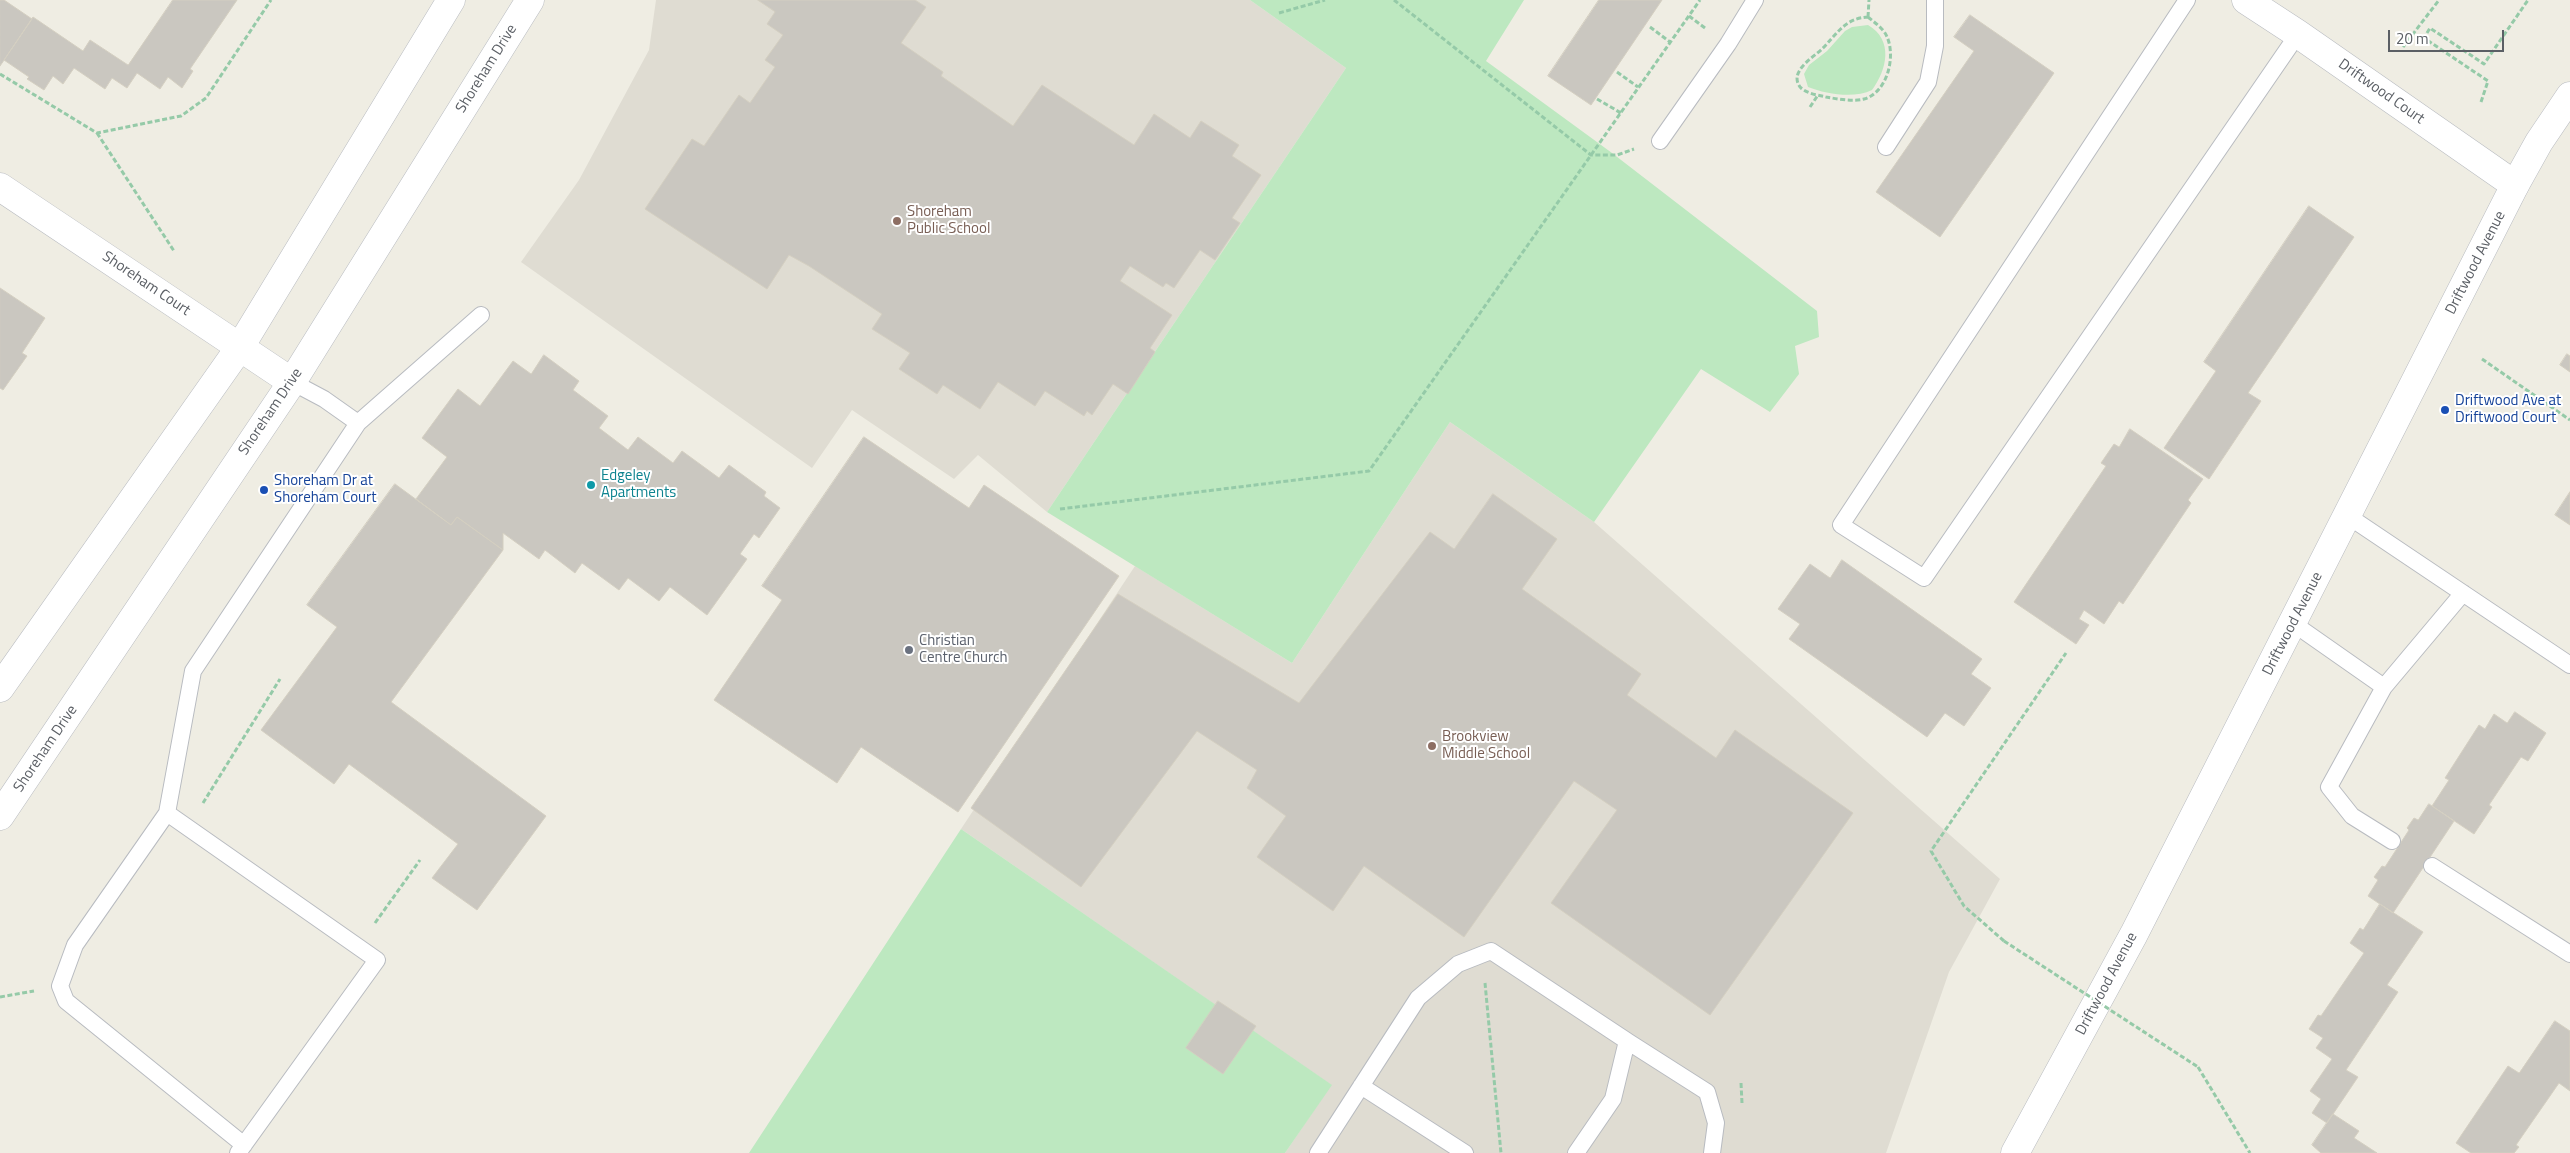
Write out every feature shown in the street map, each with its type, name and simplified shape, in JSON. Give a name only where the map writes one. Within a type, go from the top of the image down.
[{"type":"street","points":[[0,688],[240,347],[451,0]]},
{"type":"street","name":"Shoreham Drive","points":[[0,816],[292,382],[530,0]]},
{"type":"street","name":"Driftwood Court","points":[[2246,0],[2515,185]]},
{"type":"street","name":"Driftwood Avenue","points":[[2015,1153],[2117,967],[2294,624],[2515,185],[2566,110]]},
{"type":"street","name":"Shoreham Court","points":[[3,194],[292,382]]},
{"type":"lane","points":[[1660,141],[1728,44],[1755,0]]},
{"type":"lane","points":[[1886,147],[1928,82],[1935,46],[1935,0]]},
{"type":"lane","points":[[2187,0],[1841,525],[1924,578],[2298,34]]},
{"type":"lane","points":[[167,813],[377,960],[241,1149],[66,1001],[60,986],[75,945],[167,813],[193,670],[358,423],[481,315]]},
{"type":"lane","points":[[292,382],[324,399],[358,423]]},
{"type":"lane","points":[[2348,516],[2570,665]]},
{"type":"lane","points":[[2392,841],[2352,816],[2329,786],[2384,687],[2463,593]]},
{"type":"lane","points":[[2294,624],[2384,687]]},
{"type":"lane","points":[[2432,866],[2570,954]]},
{"type":"lane","points":[[1318,1153],[1418,998],[1458,964],[1491,951],[1707,1092],[1716,1123],[1712,1153]]},
{"type":"lane","points":[[1576,1153],[1613,1099],[1627,1041]]},
{"type":"lane","points":[[1361,1086],[1465,1153]]},
{"type":"path","points":[[97,133],[181,116],[206,98],[271,0]]},
{"type":"path","points":[[1280,13],[1326,0]]},
{"type":"path","points":[[1394,0],[1591,155],[1616,155],[1660,141]]},
{"type":"path","points":[[1060,509],[1369,471],[1700,0]]},
{"type":"path","points":[[1868,17],[1869,0]]},
{"type":"path","points":[[2403,47],[2439,0]]},
{"type":"path","points":[[2481,102],[2488,81],[2424,38],[2430,28],[2484,64],[2528,0]]},
{"type":"path","points":[[1868,17],[1884,32],[1890,45],[1890,62],[1880,88],[1865,98],[1849,100],[1818,95],[1808,92],[1799,84],[1801,67],[1842,27],[1859,18],[1868,17]]},
{"type":"path","points":[[1650,27],[1670,42]]},
{"type":"path","points":[[1617,72],[1638,87]]},
{"type":"path","points":[[0,74],[97,133],[174,251]]},
{"type":"path","points":[[1810,107],[1818,95]]},
{"type":"path","points":[[1598,99],[1621,113]]},
{"type":"path","points":[[2482,359],[2570,420]]},
{"type":"path","points":[[2066,653],[1931,851],[1964,906],[2004,940],[2198,1067],[2250,1153]]},
{"type":"path","points":[[188,828],[280,679]]},
{"type":"path","points":[[358,947],[420,860]]},
{"type":"path","points":[[1483,955],[1501,1153]]},
{"type":"shaded area","name":"Shoreham Public School","points":[[656,0],[1250,0],[1346,68],[1047,512],[978,455],[954,479],[852,410],[812,468],[521,262],[579,180],[649,50]]},
{"type":"shaded area","name":"Brookview Middle School","points":[[1450,422],[1594,522],[2000,879],[1949,972],[1886,1153],[1285,1153],[1331,1085],[961,829],[1135,566],[1292,663]]},
{"type":"green space","points":[[1250,0],[1524,0],[1486,61],[1612,153],[1817,311],[1819,337],[1795,346],[1799,374],[1770,412],[1701,369],[1594,522],[1450,422],[1292,663],[1047,512],[1346,68]]},
{"type":"green space","points":[[1868,25],[1876,31],[1885,47],[1884,65],[1872,90],[1865,93],[1840,95],[1808,87],[1804,74],[1809,65],[1827,51],[1845,31],[1852,27]]},
{"type":"green space","points":[[961,829],[1332,1085],[1285,1153],[749,1153]]},
{"type":"building","points":[[0,0],[4,0],[32,19],[0,66]]},
{"type":"building","points":[[173,0],[237,0],[190,69],[193,71],[182,88],[168,77],[160,89],[137,73],[127,88],[112,78],[105,89],[74,68],[63,84],[53,76],[44,90],[4,60],[33,17],[83,51],[90,40],[128,65]]},
{"type":"building","points":[[758,0],[915,0],[926,7],[901,43],[943,72],[941,76],[1013,126],[1042,85],[1134,145],[1154,114],[1190,138],[1201,121],[1239,145],[1232,156],[1261,175],[1232,218],[1240,223],[1215,260],[1200,250],[1174,288],[1166,283],[1163,287],[1130,266],[1120,281],[1172,315],[1150,348],[1155,352],[1128,394],[1113,384],[1092,415],[1087,411],[1084,416],[1045,391],[1035,406],[998,382],[980,409],[943,385],[937,394],[899,369],[910,353],[872,329],[882,314],[809,266],[789,255],[767,289],[645,209],[692,139],[704,146],[739,95],[750,103],[775,67],[765,60],[783,35],[767,24],[775,12]]},
{"type":"building","points":[[1599,0],[1662,0],[1591,105],[1548,76]]},
{"type":"building","points":[[1970,15],[2054,73],[1940,237],[1876,192],[1974,51],[1954,37]]},
{"type":"building","points":[[2309,206],[2354,237],[2248,393],[2261,401],[2209,479],[2164,448],[2216,371],[2204,362]]},
{"type":"building","points":[[0,288],[45,318],[22,353],[27,356],[3,390],[0,388]]},
{"type":"building","points":[[2567,354],[2570,356],[2570,372],[2560,365]]},
{"type":"building","name":"Edgeley Apartments","points":[[544,355],[579,381],[573,390],[608,416],[599,428],[628,450],[638,437],[673,463],[682,451],[719,478],[729,465],[766,492],[764,496],[780,508],[759,538],[754,534],[740,554],[747,559],[707,615],[670,587],[659,601],[628,578],[619,590],[582,563],[575,573],[545,550],[539,559],[503,533],[503,550],[457,517],[451,525],[416,499],[447,457],[422,438],[458,389],[480,406],[513,361],[531,374]]},
{"type":"building","points":[[2130,429],[2203,479],[2188,500],[2191,503],[2123,604],[2119,601],[2104,624],[2084,610],[2079,619],[2089,625],[2076,644],[2014,602],[2106,466],[2101,463],[2114,444],[2119,447]]},
{"type":"building","name":"Christian Centre Church","points":[[864,437],[969,508],[984,485],[1119,576],[958,812],[861,747],[837,783],[714,700],[782,600],[762,586]]},
{"type":"building","points":[[395,484],[451,525],[457,517],[503,550],[391,702],[546,816],[477,910],[432,878],[458,844],[349,764],[334,784],[261,730],[337,627],[307,605]]},
{"type":"building","points":[[2570,492],[2570,525],[2555,515]]},
{"type":"building","points":[[1493,494],[1557,539],[1522,589],[1641,674],[1627,695],[1716,758],[1735,730],[1853,813],[1710,1015],[1551,903],[1617,810],[1574,781],[1464,937],[1364,866],[1333,911],[1257,857],[1286,816],[1247,788],[1257,770],[1197,731],[1081,887],[971,808],[1118,594],[1299,703],[1430,532],[1454,549]]},
{"type":"building","points":[[1842,560],[1982,659],[1971,674],[1991,688],[1964,726],[1945,713],[1927,737],[1789,639],[1800,624],[1778,609],[1810,564],[1830,578]]},
{"type":"building","points":[[2515,712],[2546,733],[2528,761],[2521,757],[2489,805],[2492,807],[2474,834],[2432,806],[2449,780],[2445,778],[2479,725],[2485,729],[2494,714],[2507,723]]},
{"type":"building","points":[[2429,804],[2454,821],[2393,913],[2368,896],[2378,880],[2374,877],[2382,866],[2385,867],[2409,830],[2407,828],[2414,818],[2418,820]]},
{"type":"building","points":[[2380,904],[2423,932],[2387,985],[2398,992],[2346,1070],[2358,1077],[2327,1123],[2312,1113],[2321,1099],[2310,1091],[2332,1059],[2316,1048],[2323,1038],[2309,1029],[2318,1015],[2321,1016],[2364,953],[2350,943],[2360,928],[2363,930]]},
{"type":"building","points":[[1218,1001],[1256,1026],[1223,1074],[1186,1048]]},
{"type":"building","points":[[2555,1021],[2570,1031],[2570,1091],[2559,1083],[2516,1145],[2519,1147],[2514,1153],[2471,1153],[2456,1143],[2508,1066],[2519,1073]]},
{"type":"building","points":[[2333,1114],[2359,1131],[2354,1138],[2377,1153],[2321,1153],[2312,1145]]},
{"type":"place","name":"Shoreham Public School","points":[[897,221]]},
{"type":"place","name":"Driftwood Ave at Driftwood Court","points":[[2445,410]]},
{"type":"place","name":"Edgeley Apartments","points":[[591,485]]},
{"type":"place","name":"Shoreham Dr at Shoreham Court","points":[[264,490]]},
{"type":"place","name":"Christian Centre Church","points":[[909,650]]},
{"type":"place","name":"Brookview Middle School","points":[[1432,746]]}]
